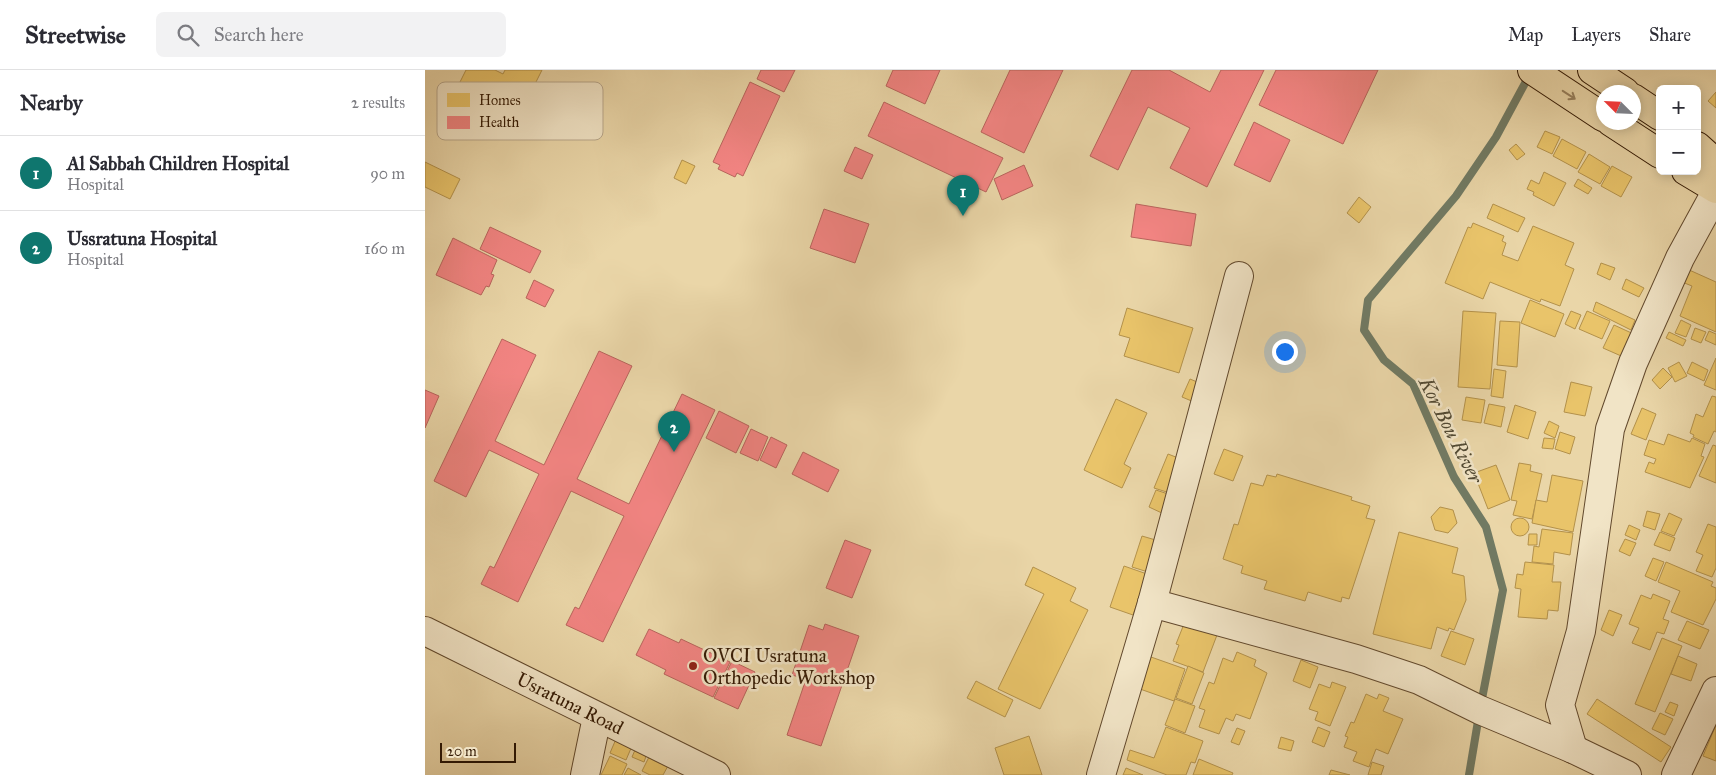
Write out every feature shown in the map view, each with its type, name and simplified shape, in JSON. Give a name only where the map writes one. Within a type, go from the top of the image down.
[{"type":"main road","points":[[1591,70],[1614,85]]},
{"type":"main road","points":[[1533,71],[1596,112]]},
{"type":"main road","points":[[1641,103],[1656,113]]},
{"type":"main road","points":[[1623,130],[1656,151]]},
{"type":"main road","points":[[1701,150],[1716,163]]},
{"type":"main road","points":[[1692,175],[1716,190]]},
{"type":"street","points":[[1573,749],[1560,705],[1581,631],[1610,429],[1633,363],[1680,258],[1716,190]]},
{"type":"street","points":[[1101,775],[1152,603],[1239,276]]},
{"type":"street","points":[[1152,603],[1356,659],[1419,680],[1480,710],[1573,749],[1627,775]]},
{"type":"street","name":"Usratuna Road","points":[[425,631],[716,775]]},
{"type":"street","points":[[1676,775],[1716,691]]},
{"type":"street","points":[[585,775],[597,717]]},
{"type":"building: Homes","points":[[466,70],[495,70],[503,74],[505,70],[542,70],[536,82],[460,82]]},
{"type":"building: Homes","points":[[1716,92],[1716,108],[1708,101]]},
{"type":"building: Homes","points":[[1545,131],[1560,137],[1552,154],[1537,147]]},
{"type":"building: Homes","points":[[1562,139],[1586,152],[1577,169],[1553,156]]},
{"type":"building: Homes","points":[[1516,144],[1525,154],[1517,160],[1509,150]]},
{"type":"building: Homes","points":[[1589,154],[1610,167],[1600,184],[1578,172]]},
{"type":"building: Homes","points":[[682,160],[695,166],[686,184],[674,178]]},
{"type":"building: Homes","points":[[425,162],[460,179],[450,199],[425,187]]},
{"type":"building: Homes","points":[[1612,166],[1632,177],[1621,197],[1601,186]]},
{"type":"building: Homes","points":[[1544,172],[1566,183],[1554,206],[1533,195],[1534,192],[1527,189],[1531,180],[1539,184]]},
{"type":"building: Homes","points":[[1578,179],[1592,188],[1588,194],[1574,186]]},
{"type":"building: Homes","points":[[1359,197],[1371,207],[1359,223],[1347,213]]},
{"type":"building: Homes","points":[[1493,204],[1525,218],[1518,232],[1487,218]]},
{"type":"building: Homes","points":[[1473,223],[1504,236],[1502,241],[1506,243],[1502,255],[1518,261],[1533,226],[1574,243],[1565,265],[1574,269],[1560,306],[1541,299],[1540,302],[1490,282],[1483,299],[1445,283],[1468,227],[1471,228]]},
{"type":"building: Homes","points":[[1601,263],[1615,268],[1610,280],[1597,274]]},
{"type":"building: Homes","points":[[1687,269],[1716,282],[1716,332],[1680,316],[1692,286],[1682,282]]},
{"type":"building: Homes","points":[[1626,279],[1644,288],[1639,297],[1622,289]]},
{"type":"building: Homes","points":[[1530,300],[1564,314],[1555,337],[1521,323]]},
{"type":"building: Homes","points":[[1596,302],[1635,320],[1631,330],[1593,311]]},
{"type":"building: Homes","points":[[1127,308],[1193,328],[1179,373],[1124,356],[1130,338],[1119,335]]},
{"type":"building: Homes","points":[[1463,311],[1496,313],[1490,389],[1458,387]]},
{"type":"building: Homes","points":[[1571,311],[1581,315],[1575,329],[1565,324]]},
{"type":"building: Homes","points":[[1587,311],[1610,321],[1602,339],[1579,329]]},
{"type":"building: Homes","points":[[1681,320],[1691,325],[1686,337],[1675,333]]},
{"type":"building: Homes","points":[[1500,321],[1520,322],[1517,367],[1497,365]]},
{"type":"building: Homes","points":[[1614,325],[1638,336],[1628,359],[1603,348]]},
{"type":"building: Homes","points":[[1695,328],[1706,332],[1701,343],[1691,339]]},
{"type":"building: Homes","points":[[1709,331],[1716,334],[1716,345],[1705,340]]},
{"type":"building: Homes","points":[[1669,332],[1686,340],[1683,346],[1666,338]]},
{"type":"building: Homes","points":[[1716,358],[1716,390],[1704,385]]},
{"type":"building: Homes","points":[[1679,362],[1687,376],[1675,382],[1668,368]]},
{"type":"building: Homes","points":[[1692,362],[1708,370],[1704,381],[1687,373]]},
{"type":"building: Homes","points":[[1663,368],[1672,377],[1660,389],[1652,380]]},
{"type":"building: Homes","points":[[1494,369],[1506,371],[1503,398],[1491,396]]},
{"type":"building: Homes","points":[[1190,379],[1202,384],[1194,402],[1182,397]]},
{"type":"building: Homes","points":[[1571,382],[1592,387],[1585,416],[1564,412]]},
{"type":"building: Homes","points":[[1712,396],[1716,397],[1716,432],[1714,431],[1708,444],[1693,437],[1694,435],[1690,433],[1696,414],[1703,417]]},
{"type":"building: Homes","points":[[1466,397],[1485,400],[1481,423],[1462,420]]},
{"type":"building: Homes","points":[[1116,399],[1147,413],[1124,464],[1131,468],[1122,488],[1084,470]]},
{"type":"building: Homes","points":[[1489,404],[1505,407],[1501,427],[1484,423]]},
{"type":"building: Homes","points":[[1515,405],[1536,412],[1528,439],[1507,432]]},
{"type":"building: Homes","points":[[1642,408],[1656,414],[1646,440],[1631,434]]},
{"type":"building: Homes","points":[[1549,421],[1559,426],[1555,438],[1544,433]]},
{"type":"building: Homes","points":[[1560,432],[1575,437],[1570,454],[1555,449]]},
{"type":"building: Homes","points":[[1668,434],[1690,442],[1692,438],[1705,444],[1701,456],[1704,457],[1690,488],[1645,472],[1649,462],[1654,464],[1656,459],[1644,455],[1649,440],[1664,445]]},
{"type":"building: Homes","points":[[1544,438],[1555,439],[1553,449],[1542,448]]},
{"type":"building: Homes","points":[[1713,445],[1716,446],[1716,483],[1699,476]]},
{"type":"building: Homes","points":[[1224,449],[1243,456],[1233,481],[1214,474]]},
{"type":"building: Homes","points":[[1168,454],[1186,461],[1173,494],[1154,488]]},
{"type":"building: Homes","points":[[1519,463],[1531,465],[1530,471],[1542,474],[1532,519],[1513,515],[1517,501],[1511,500]]},
{"type":"building: Homes","points":[[1496,465],[1510,500],[1488,509],[1474,473]]},
{"type":"building: Homes","points":[[1277,474],[1352,497],[1351,500],[1370,506],[1366,518],[1375,520],[1349,599],[1342,597],[1341,602],[1308,592],[1305,601],[1264,589],[1267,581],[1241,573],[1243,566],[1223,559],[1234,524],[1238,525],[1251,483],[1263,486],[1267,475],[1276,477]]},
{"type":"building: Homes","points":[[1552,475],[1583,481],[1573,532],[1532,523],[1536,500],[1547,502]]},
{"type":"building: Homes","points":[[1156,490],[1171,495],[1164,514],[1149,507]]},
{"type":"building: Homes","points":[[1440,507],[1453,510],[1457,523],[1448,533],[1435,530],[1431,517]]},
{"type":"building: Homes","points":[[1647,511],[1660,514],[1655,530],[1643,526]]},
{"type":"building: Homes","points":[[1669,513],[1682,519],[1674,536],[1661,531]]},
{"type":"building: Homes","points":[[1520,518],[1526,521],[1529,527],[1526,533],[1520,536],[1514,533],[1511,527],[1514,521]]},
{"type":"building: Homes","points":[[1708,524],[1716,527],[1716,568],[1712,577],[1696,571],[1703,555],[1696,552]]},
{"type":"building: Homes","points":[[1629,525],[1640,530],[1636,540],[1625,535]]},
{"type":"building: Homes","points":[[1542,529],[1573,533],[1570,555],[1554,552],[1553,564],[1532,562],[1534,546],[1539,547]]},
{"type":"building: Homes","points":[[1399,532],[1458,548],[1452,573],[1464,576],[1466,600],[1454,630],[1449,628],[1448,631],[1437,627],[1431,649],[1373,634]]},
{"type":"building: Homes","points":[[1660,532],[1675,538],[1670,551],[1654,545]]},
{"type":"building: Homes","points":[[1529,534],[1537,534],[1537,545],[1528,545]]},
{"type":"building: Homes","points":[[1142,536],[1159,541],[1148,572],[1132,567]]},
{"type":"building: Homes","points":[[1625,539],[1636,543],[1630,556],[1619,551]]},
{"type":"building: Homes","points":[[1653,558],[1664,562],[1656,581],[1645,576]]},
{"type":"building: Homes","points":[[1525,562],[1554,565],[1552,582],[1561,582],[1558,611],[1548,610],[1547,619],[1518,617],[1521,589],[1515,588],[1517,574],[1523,575]]},
{"type":"building: Homes","points":[[1666,562],[1713,582],[1711,586],[1716,588],[1716,599],[1703,625],[1671,612],[1680,591],[1658,582]]},
{"type":"building: Homes","points":[[1124,566],[1147,574],[1133,615],[1110,607]]},
{"type":"building: Homes","points":[[1033,567],[1076,588],[1070,601],[1088,610],[1040,709],[998,689],[1044,594],[1025,585]]},
{"type":"building: Homes","points":[[1653,594],[1670,601],[1663,619],[1669,621],[1664,634],[1657,632],[1650,650],[1632,643],[1639,628],[1629,624],[1641,595],[1651,599]]},
{"type":"building: Homes","points":[[1609,610],[1622,615],[1613,636],[1601,630]]},
{"type":"building: Homes","points":[[1687,621],[1709,630],[1700,649],[1678,640]]},
{"type":"building: Homes","points":[[1184,624],[1217,635],[1203,672],[1173,661],[1179,645],[1176,644]]},
{"type":"building: Homes","points":[[1451,631],[1474,639],[1465,665],[1441,656]]},
{"type":"building: Homes","points":[[1662,638],[1682,646],[1655,712],[1635,704]]},
{"type":"building: Homes","points":[[1237,652],[1256,660],[1254,666],[1267,673],[1250,719],[1236,714],[1233,721],[1226,718],[1219,734],[1199,727],[1205,710],[1199,708],[1209,682],[1214,684],[1223,658],[1233,662]]},
{"type":"building: Homes","points":[[1678,656],[1697,664],[1691,681],[1671,674]]},
{"type":"building: Homes","points":[[1151,657],[1185,669],[1174,701],[1140,689]]},
{"type":"building: Homes","points":[[1301,660],[1318,667],[1310,688],[1293,681]]},
{"type":"building: Homes","points":[[1188,666],[1204,673],[1192,704],[1176,698]]},
{"type":"building: Homes","points":[[976,681],[1013,700],[1005,717],[967,698]]},
{"type":"building: Homes","points":[[1332,682],[1346,687],[1330,726],[1315,720],[1318,712],[1309,709],[1319,684],[1330,688]]},
{"type":"building: Homes","points":[[1366,694],[1377,699],[1379,694],[1389,698],[1383,711],[1403,719],[1388,754],[1376,749],[1369,767],[1353,761],[1357,752],[1344,747],[1348,737],[1345,736],[1351,722],[1354,723]]},
{"type":"building: Homes","points":[[1175,699],[1195,706],[1185,733],[1165,725]]},
{"type":"building: Homes","points":[[1597,699],[1671,747],[1661,762],[1587,714]]},
{"type":"building: Homes","points":[[1670,702],[1678,705],[1674,716],[1665,712]]},
{"type":"building: Homes","points":[[1660,713],[1673,719],[1665,735],[1652,729]]},
{"type":"building: Homes","points":[[1716,725],[1716,761],[1703,756]]},
{"type":"building: Homes","points":[[1166,727],[1203,741],[1195,763],[1191,762],[1186,775],[1167,775],[1127,760],[1130,750],[1154,758]]},
{"type":"building: Homes","points":[[1318,727],[1330,732],[1324,747],[1312,742]]},
{"type":"building: Homes","points":[[1237,728],[1245,731],[1239,745],[1231,742]]},
{"type":"building: Homes","points":[[1029,736],[1042,775],[1004,775],[995,748]]},
{"type":"building: Homes","points":[[1281,737],[1294,741],[1291,751],[1278,748]]},
{"type":"building: Homes","points":[[616,739],[632,746],[626,760],[610,753]]},
{"type":"building: Homes","points":[[638,743],[649,748],[644,762],[632,757]]},
{"type":"building: Homes","points":[[650,755],[669,764],[663,775],[650,775],[642,771]]},
{"type":"building: Homes","points":[[610,756],[627,764],[622,775],[601,775]]},
{"type":"building: Homes","points":[[1199,759],[1233,773],[1232,775],[1193,775]]},
{"type":"building: Homes","points":[[1372,762],[1384,766],[1381,775],[1368,775]]},
{"type":"building: Homes","points":[[628,768],[641,775],[624,775]]},
{"type":"building: Homes","points":[[1126,768],[1143,775],[1123,775]]},
{"type":"building: Homes","points":[[1331,770],[1350,775],[1329,775]]},
{"type":"building: Health","points":[[761,70],[795,70],[784,92],[757,79]]},
{"type":"building: Health","points":[[893,70],[940,70],[925,104],[886,86]]},
{"type":"building: Health","points":[[1010,70],[1063,70],[1024,153],[981,132]]},
{"type":"building: Health","points":[[1132,70],[1169,70],[1210,92],[1221,70],[1264,70],[1207,187],[1170,168],[1190,128],[1148,107],[1118,170],[1090,156]]},
{"type":"building: Health","points":[[1276,70],[1378,70],[1343,144],[1259,105]]},
{"type":"building: Health","points":[[750,82],[780,96],[743,176],[737,173],[735,177],[718,169],[720,165],[713,162]]},
{"type":"building: Health","points":[[884,102],[1003,158],[986,192],[868,136]]},
{"type":"building: Health","points":[[1254,122],[1290,140],[1270,182],[1234,165]]},
{"type":"building: Health","points":[[855,147],[873,155],[862,179],[844,171]]},
{"type":"building: Health","points":[[1024,165],[1033,186],[1002,200],[994,179]]},
{"type":"building: Health","points":[[1136,204],[1196,214],[1191,246],[1131,237]]},
{"type":"building: Health","points":[[824,209],[869,224],[855,263],[810,248]]},
{"type":"building: Health","points":[[490,227],[541,251],[530,273],[480,249]]},
{"type":"building: Health","points":[[453,238],[497,260],[491,274],[494,275],[489,287],[486,286],[481,295],[436,275]]},
{"type":"building: Health","points":[[534,280],[554,290],[545,307],[526,298]]},
{"type":"building: Health","points":[[502,339],[536,355],[495,441],[544,465],[599,351],[632,366],[577,479],[629,504],[682,394],[715,410],[603,642],[566,625],[575,607],[579,609],[624,516],[571,491],[518,602],[481,584],[490,566],[494,568],[539,474],[489,450],[466,497],[434,481]]},
{"type":"building: Health","points":[[425,390],[439,396],[425,428]]},
{"type":"building: Health","points":[[719,411],[749,426],[736,453],[706,438]]},
{"type":"building: Health","points":[[751,429],[768,437],[758,461],[740,453]]},
{"type":"building: Health","points":[[771,437],[787,445],[776,468],[760,460]]},
{"type":"building: Health","points":[[803,452],[839,470],[828,492],[792,474]]},
{"type":"building: Health","points":[[845,540],[871,550],[852,598],[826,588]]},
{"type":"building: Health","points":[[825,624],[859,636],[821,746],[787,735],[806,679],[792,675],[809,625],[823,630]]},
{"type":"building: Health","name":"OVCI Usratuna Orthopedic Workshop","points":[[649,629],[679,643],[681,639],[730,662],[713,697],[664,674],[666,670],[636,655]]},
{"type":"building: Health","points":[[732,661],[755,672],[738,709],[714,698]]},
{"type":"waterway","name":"Kor Bou River","points":[[1481,704],[1503,590],[1486,527],[1454,477],[1413,384],[1384,360],[1364,330],[1368,300],[1456,196],[1496,137],[1530,74]]},
{"type":"waterway","name":"Kor Bou River","points":[[1469,775],[1479,715]]},
{"type":"place","name":"Al Sabbah Children Hospital","points":[[963,216]]},
{"type":"place","name":"Ussratuna Hospital","points":[[674,452]]},
{"type":"place","name":"OVCI Usratuna Orthopedic Workshop","points":[[693,666]]}]
